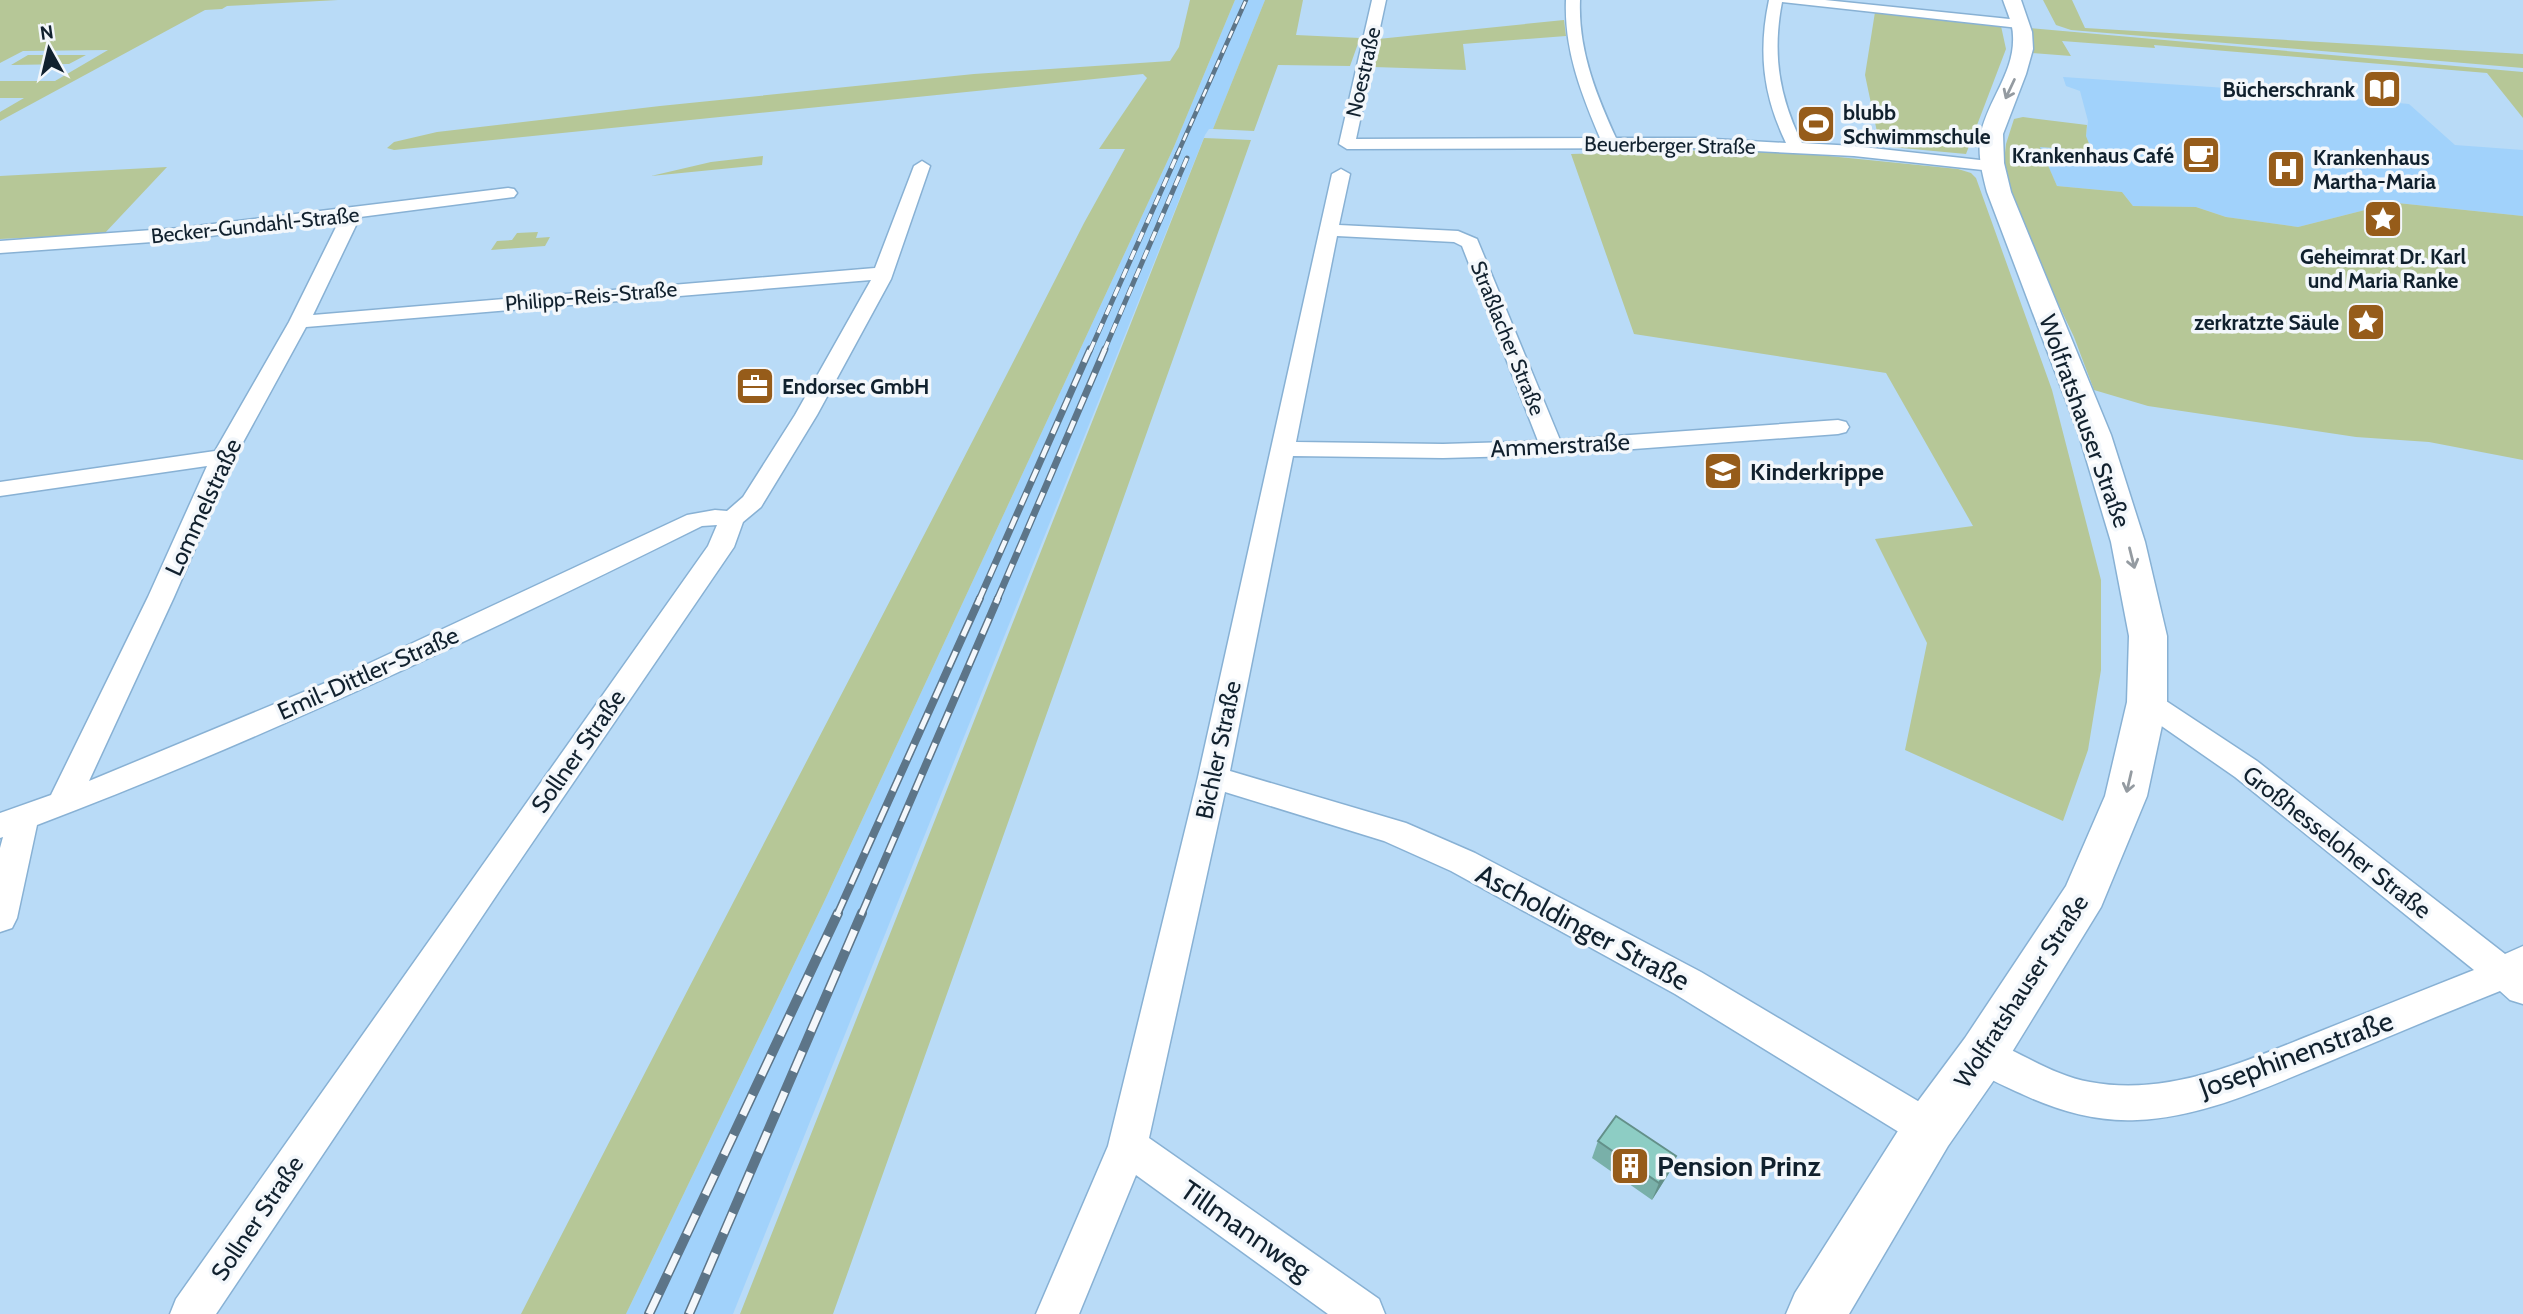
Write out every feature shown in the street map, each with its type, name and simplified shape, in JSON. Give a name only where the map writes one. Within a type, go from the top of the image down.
[{"type":"main road","name":"Wolfratshauser Straße","points":[[1816,1314],[1929,1129],[1983,1054],[2085,894],[2126,796],[2147,702],[2148,636],[2128,542],[2095,435],[1998,192],[1992,166],[1992,133],[2020,68],[2023,35],[2016,12]]},
{"type":"street","name":"Noestraße","points":[[1347,144],[1379,0]]},
{"type":"street","points":[[1573,0],[1576,45],[1584,80],[1610,143]]},
{"type":"street","points":[[1776,0],[1768,61],[1775,99],[1796,147]]},
{"type":"street","points":[[1787,0],[2016,12]]},
{"type":"street","name":"Beuerberger Straße","points":[[1347,144],[1610,143],[1796,147],[1992,166]]},
{"type":"street","name":"Sollner Straße","points":[[191,1314],[497,867],[721,547],[732,519],[752,502],[806,415],[883,274],[922,166]]},
{"type":"street","name":"Bichler Straße","points":[[1057,1314],[1075,1277],[1128,1146],[1213,777],[1341,173]]},
{"type":"street","name":"Becker-Gundahl-Straße","points":[[0,247],[147,237],[508,193]]},
{"type":"street","name":"Lommelstraße","points":[[62,804],[223,457],[299,322],[352,214]]},
{"type":"street","name":"Straßlacher Straße","points":[[1330,230],[1458,237],[1471,243],[1552,448]]},
{"type":"street","points":[[0,263],[20,246]]},
{"type":"street","name":"Philipp-Reis-Straße","points":[[299,322],[883,274]]},
{"type":"street","name":"Ammerstraße","points":[[1282,449],[1443,451],[1552,448],[1838,427]]},
{"type":"street","points":[[0,489],[223,457]]},
{"type":"street","name":"Emil-Dittler-Straße","points":[[11,822],[62,804],[348,685],[696,520],[715,517],[732,519]]},
{"type":"street","name":"Großhesseloher Straße","points":[[2147,702],[2246,769],[2516,975]]},
{"type":"street","name":"Ascholdinger Straße","points":[[1213,777],[1395,832],[1463,862],[1688,983],[1929,1129]]},
{"type":"street","points":[[0,918],[11,822]]},
{"type":"street","name":"Josephinenstraße","points":[[1983,1054],[2007,1069],[2073,1096],[2107,1102],[2155,1101],[2225,1087],[2516,975]]},
{"type":"street","name":"Tillmannweg","points":[[1128,1146],[1364,1314]]},
{"type":"shaded area","points":[[1235,0],[1265,0],[1213,129],[1209,129],[1205,135],[733,1314],[626,1314],[824,902],[1173,149]]},
{"type":"shaded area","name":"Krankenhaus Martha-Maria","points":[[2063,77],[2271,91],[2409,104],[2455,145],[2523,150],[2523,216],[2378,201],[2365,210],[2298,227],[2226,217],[2196,207],[2133,206],[2122,192],[2057,186],[2039,147],[2092,151],[2086,136],[2088,121],[2080,91],[2066,86]]},
{"type":"green space","points":[[0,0],[338,0],[227,6],[205,10],[0,121],[0,112],[24,98],[0,98],[0,81],[55,81],[108,50],[23,51],[0,63]]},
{"type":"green space","points":[[1190,0],[1235,0],[1173,149],[824,902],[626,1314],[521,1314],[1084,223],[1125,149],[1099,149],[1147,78],[1143,74],[394,150],[387,148],[394,142],[437,132],[660,106],[974,74],[1170,61],[1179,47]]},
{"type":"green space","points":[[1265,0],[1303,0],[1296,35],[1360,38],[1350,66],[1278,65],[1254,131],[1213,129]]},
{"type":"green space","points":[[2043,0],[2072,0],[2085,28],[2523,54],[2523,68],[2071,30],[2056,25]]},
{"type":"green space","points":[[1875,12],[2001,26],[2006,49],[1966,154],[1880,146],[1865,75]]},
{"type":"green space","points":[[1564,20],[1566,36],[1463,44],[1466,70],[1374,67],[1378,39]]},
{"type":"green space","points":[[2029,28],[2523,72],[2523,118],[2487,73],[2154,45],[2155,48],[2062,41],[2071,56],[2032,53]]},
{"type":"green space","points":[[28,55],[86,55],[69,64],[11,65]]},
{"type":"green space","points":[[2023,117],[2087,125],[2086,136],[2092,151],[2040,147],[2057,186],[2122,192],[2133,206],[2196,207],[2226,217],[2298,227],[2365,210],[2378,201],[2523,216],[2523,460],[2429,442],[2356,437],[2148,406],[2094,390],[2074,337],[2036,257],[2003,171],[2006,144],[2014,119]]},
{"type":"green space","points":[[1204,138],[1251,140],[833,1314],[740,1314]]},
{"type":"green space","points":[[1718,150],[1789,152],[1958,169],[1971,173],[1976,178],[2052,390],[2101,580],[2101,670],[2088,750],[2063,821],[1905,750],[1927,643],[1875,539],[1973,526],[1886,373],[1634,334],[1571,154]]},
{"type":"green space","points":[[763,156],[762,165],[651,176],[711,162]]},
{"type":"green space","points":[[167,167],[104,234],[0,239],[0,176]]},
{"type":"green space","points":[[538,232],[536,238],[550,237],[545,246],[491,250],[497,241],[512,240],[517,233]]},
{"type":"building","points":[[1616,1116],[1676,1156],[1659,1183],[1598,1141]]},
{"type":"railway","points":[[1177,155],[1246,0]]},
{"type":"railway","points":[[1090,351],[1178,153]]},
{"type":"railway","points":[[1104,351],[1187,158]]},
{"type":"railway","points":[[979,600],[1090,349]]},
{"type":"railway","points":[[997,600],[1105,349]]},
{"type":"railway","points":[[837,915],[980,598]]},
{"type":"railway","points":[[861,915],[998,598]]},
{"type":"railway","points":[[649,1314],[838,913]]},
{"type":"railway","points":[[689,1314],[862,913]]},
{"type":"place","name":"Bücherschrank","points":[[2382,89]]},
{"type":"place","name":"blubb Schwimmschule","points":[[1816,124]]},
{"type":"place","name":"Krankenhaus Café","points":[[2201,155]]},
{"type":"place","name":"Krankenhaus Martha-Maria","points":[[2286,169]]},
{"type":"place","name":"Geheimrat Dr. Karl und Maria Ranke","points":[[2383,219]]},
{"type":"place","name":"zerkratzte Säule","points":[[2366,322]]},
{"type":"place","name":"Endorsec GmbH","points":[[755,386]]},
{"type":"place","name":"Kinderkrippe","points":[[1723,471]]},
{"type":"place","name":"Pension Prinz","points":[[1630,1166]]}]
